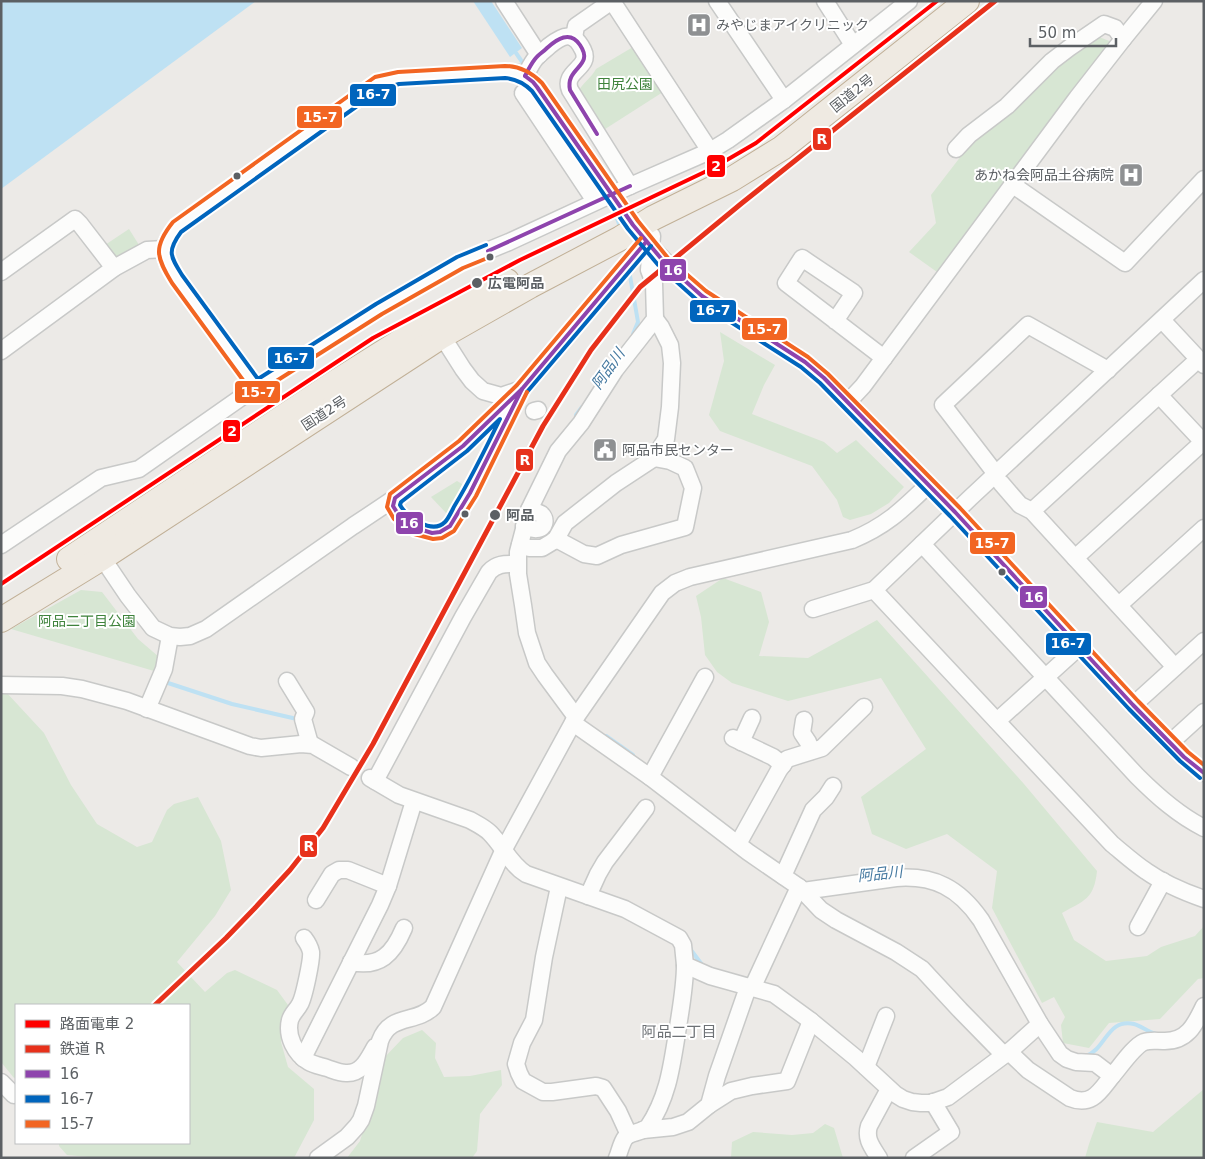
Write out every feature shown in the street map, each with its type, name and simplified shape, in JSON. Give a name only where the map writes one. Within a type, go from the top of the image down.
[{"type":"highway","name":"国道2号","points":[[1,603],[98,551],[442,336],[530,286],[621,238],[653,218],[732,179],[782,148],[967,1]]},
{"type":"highway","name":"国道2号","points":[[1,620],[331,385],[433,321],[522,273],[618,230],[653,218]]},
{"type":"street","points":[[504,1],[527,66],[529,78],[633,226],[664,262],[716,306],[806,362],[824,378],[955,512],[1170,743],[1204,773]]},
{"type":"street","points":[[574,38],[576,26],[612,1],[710,151]]},
{"type":"street","points":[[717,1],[784,100]]},
{"type":"street","points":[[825,1],[853,45]]},
{"type":"street","points":[[1,545],[101,478],[139,468],[256,387],[378,309],[460,262],[710,151],[784,100],[909,1]]},
{"type":"street","points":[[848,402],[863,386],[1122,39],[1154,1]]},
{"type":"street","points":[[956,149],[969,135],[1007,106],[1052,61],[1104,24],[1115,28],[1122,39]]},
{"type":"street","points":[[256,387],[166,263],[164,249],[169,236],[177,227],[378,83],[398,78],[527,66],[563,36],[574,38],[583,49],[585,55],[581,66],[568,80],[568,86],[630,186]]},
{"type":"street","points":[[523,93],[595,201]]},
{"type":"street","points":[[1012,185],[1125,263],[1204,179]]},
{"type":"street","points":[[520,545],[530,548],[542,548],[556,539],[565,523],[616,483],[654,458],[666,438],[670,407],[672,363],[670,345],[655,319],[654,283],[649,270],[653,218]]},
{"type":"street","points":[[1,272],[75,219],[114,268]]},
{"type":"street","points":[[98,551],[128,596],[153,628],[170,636],[190,636],[206,629],[395,498],[463,446],[522,389],[646,242]]},
{"type":"street","points":[[1,350],[114,268],[147,250],[164,249]]},
{"type":"street","points":[[813,609],[874,590],[955,512],[998,478],[1108,370],[1204,280]]},
{"type":"street","points":[[655,319],[615,370],[580,423],[558,451],[529,510],[540,513],[545,519],[545,523],[540,529],[536,530],[524,526],[520,545],[517,564],[527,632],[535,658],[575,720],[622,749],[652,772],[801,889],[821,910],[896,952],[922,969],[960,1010],[1007,1053],[1028,1070],[1070,1098],[1077,1101],[1085,1101],[1098,1094],[1135,1048],[1144,1042],[1171,1041],[1185,1035],[1195,1025],[1204,1006]]},
{"type":"street","points":[[835,320],[884,358]]},
{"type":"street","points":[[1032,511],[1159,395],[1198,365],[1162,320]]},
{"type":"street","points":[[1108,370],[1028,326],[943,405],[1020,505],[1032,511],[1175,667]]},
{"type":"street","points":[[442,336],[463,369],[483,391],[501,396],[522,389]]},
{"type":"street","points":[[1075,558],[1203,442],[1159,395]]},
{"type":"street","points":[[556,539],[584,554],[597,556],[621,545],[685,527],[693,488],[685,468],[670,461],[654,458]]},
{"type":"street","points":[[304,938],[311,953],[310,962],[301,1003],[290,1019],[289,1033],[292,1042],[303,1058],[310,1063],[339,1072],[351,1073],[364,1065],[387,1029],[394,1023],[425,1013],[433,1007],[506,846],[575,720],[657,599],[668,587],[690,577],[852,540],[880,527],[928,484]]},
{"type":"street","points":[[1119,605],[1204,528]]},
{"type":"street","points":[[922,544],[1150,790],[1180,814],[1204,828]]},
{"type":"street","points":[[517,564],[495,566],[489,572],[373,780],[396,794],[480,825],[506,846],[514,864],[526,874],[559,887],[590,893],[625,909],[681,940],[686,965],[684,991],[668,1085],[661,1104],[651,1122],[636,1133],[625,1138],[617,1158]]},
{"type":"street","points":[[874,590],[1112,844],[1146,871],[1185,892],[1204,899]]},
{"type":"street","points":[[147,709],[164,669],[170,636]]},
{"type":"street","points":[[1140,698],[1204,641]]},
{"type":"street","points":[[997,721],[1079,647]]},
{"type":"street","points":[[652,772],[705,676]]},
{"type":"street","points":[[287,681],[306,712],[303,719],[310,744]]},
{"type":"street","points":[[1,685],[73,687],[126,701],[250,746],[260,748],[310,744],[351,767]]},
{"type":"street","points":[[740,840],[787,759],[822,748],[864,707]]},
{"type":"street","points":[[1170,743],[1204,712]]},
{"type":"street","points":[[752,718],[737,740],[773,757],[783,765]]},
{"type":"street","points":[[804,720],[802,733],[808,742],[811,752]]},
{"type":"street","points":[[783,876],[813,810],[826,797],[833,786]]},
{"type":"street","points":[[303,1058],[380,905],[388,886],[414,800]]},
{"type":"street","points":[[590,893],[605,862],[646,808]]},
{"type":"street","points":[[316,900],[332,874],[339,870],[348,870],[388,886]]},
{"type":"street","points":[[801,889],[910,877],[931,881],[951,889],[973,908],[981,920],[1040,1024],[1060,1054],[1076,1062],[1095,1063],[1112,1076]]},
{"type":"street","points":[[1138,927],[1163,881]]},
{"type":"street","points":[[559,887],[533,1023],[523,1040],[516,1064],[523,1081],[543,1092],[596,1086],[603,1088],[618,1111],[636,1133]]},
{"type":"street","points":[[709,1105],[717,1076],[746,994],[753,984],[801,889]]},
{"type":"street","points":[[351,962],[360,964],[380,961],[388,954],[401,936],[404,928]]},
{"type":"street","points":[[686,965],[710,976],[753,984],[774,994],[867,1063],[889,1089],[903,1099],[912,1102],[932,1102],[948,1097],[1007,1053],[1040,1024]]},
{"type":"street","points":[[867,1063],[886,1016]]},
{"type":"street","points":[[636,1133],[673,1127],[688,1122],[730,1091],[787,1081],[811,1021]]},
{"type":"street","points":[[318,1158],[347,1138],[361,1120],[382,1037]]},
{"type":"street","points":[[1,1082],[14,1095]]},
{"type":"street","points":[[880,1158],[870,1144],[867,1132],[889,1089]]},
{"type":"street","points":[[914,1158],[951,1132],[932,1102]]},
{"type":"green space","points":[[1099,37],[1112,42],[937,272],[909,252],[936,223],[931,195],[968,147],[1006,117],[1057,66]]},
{"type":"green space","name":"田尻公園","points":[[633,47],[663,92],[602,131],[579,90],[596,69]]},
{"type":"green space","points":[[129,229],[139,245],[116,260],[105,245]]},
{"type":"green space","points":[[720,332],[775,365],[752,414],[824,442],[837,453],[856,440],[904,487],[889,503],[871,514],[850,520],[843,517],[837,500],[812,466],[720,431],[709,415],[724,361]]},
{"type":"green space","points":[[457,481],[462,484],[460,496],[447,514],[431,497]]},
{"type":"green space","points":[[723,578],[761,592],[769,622],[759,656],[808,658],[877,620],[1024,784],[1097,871],[1094,888],[1087,898],[1062,913],[1074,940],[1106,961],[1147,956],[1161,947],[1195,936],[1204,926],[1204,978],[1198,979],[1160,1019],[1109,1023],[1089,1048],[1063,1043],[1061,1025],[1065,1017],[1054,997],[1042,1003],[992,908],[997,871],[947,834],[906,849],[872,834],[861,797],[926,749],[881,678],[788,701],[732,683],[717,672],[705,655],[701,617],[696,596]]},
{"type":"green space","name":"阿品二丁目公園","points":[[81,590],[102,592],[138,639],[159,657],[154,671],[11,629]]},
{"type":"green space","points":[[1,692],[6,692],[44,733],[71,785],[97,824],[137,847],[152,842],[167,810],[174,804],[198,797],[221,841],[231,890],[215,916],[177,962],[205,992],[227,973],[235,970],[277,990],[288,1005],[281,1042],[288,1067],[314,1089],[314,1120],[294,1158],[100,1158],[67,1155],[59,1144],[190,1144],[190,1004],[15,1004],[15,1078],[1,1062]]},
{"type":"green space","points":[[422,1030],[436,1043],[435,1058],[444,1077],[470,1076],[501,1070],[502,1085],[480,1114],[477,1151],[472,1158],[347,1158],[360,1141],[384,1058],[403,1038]]},
{"type":"green space","points":[[1204,1089],[1203,1158],[1085,1158],[1097,1122],[1153,1132]]},
{"type":"green space","points":[[825,1124],[834,1128],[843,1158],[731,1158],[732,1142],[753,1132],[792,1135],[813,1133]]},
{"type":"water","points":[[1,1],[256,1],[1,189]]},
{"type":"water","points":[[473,1],[491,1],[522,48],[510,57]]},
{"type":"waterway","points":[[516,53],[525,66]]},
{"type":"waterway","points":[[613,208],[621,229]]},
{"type":"waterway","points":[[629,270],[638,322],[633,334]]},
{"type":"waterway","name":"阿品川","points":[[576,415],[582,407]]},
{"type":"waterway","points":[[165,682],[232,704],[297,719]]},
{"type":"waterway","name":"阿品川","points":[[606,736],[633,755]]},
{"type":"waterway","points":[[690,947],[703,966]]},
{"type":"waterway","name":"阿品川","points":[[1086,1056],[1093,1052],[1118,1025],[1125,1023],[1134,1024],[1156,1034]]},
{"type":"tram line","name":"2","points":[[1,584],[373,338],[520,260],[713,168],[756,143],[937,1]]},
{"type":"rail line","name":"R","points":[[156,1004],[254,909],[290,870],[323,828],[373,744],[543,426],[591,350],[640,287],[995,1]]},
{"type":"transit line","name":"16","points":[[525,76],[536,58],[559,39],[568,37],[576,40],[584,52],[584,58],[572,76],[570,90],[597,134]]},
{"type":"transit line","name":"15-7","points":[[490,257],[463,268],[382,314],[256,393],[251,391],[172,283],[160,259],[159,252],[162,238],[173,222],[375,77],[398,72],[505,66],[525,70],[542,83],[638,221],[668,258],[706,291],[808,357],[828,374],[960,508],[1138,701],[1188,752],[1204,765]]},
{"type":"transit line","name":"16","points":[[525,76],[537,87],[633,225],[664,262],[702,296],[805,362],[824,378],[955,512],[1133,705],[1184,757],[1204,773]]},
{"type":"transit line","name":"16-7","points":[[486,245],[457,257],[376,304],[258,379],[182,275],[172,254],[174,244],[181,232],[381,89],[399,84],[505,78],[520,82],[532,91],[628,229],[659,266],[698,301],[801,367],[820,383],[950,516],[1129,709],[1180,761],[1200,778]]},
{"type":"transit line","name":"16","points":[[488,251],[630,186]]},
{"type":"transit line","name":"15-7","points":[[527,392],[476,496],[454,531],[442,538],[433,539],[414,534],[394,519],[387,507],[390,494],[459,441],[517,385],[641,238]]},
{"type":"transit line","name":"16","points":[[522,389],[646,242]]},
{"type":"transit line","name":"16-7","points":[[527,392],[651,246]]},
{"type":"transit line","name":"16","points":[[522,389],[470,493],[450,526],[440,532],[432,533],[416,528],[398,514],[393,506],[395,498],[463,446],[522,389]]},
{"type":"transit line","name":"16-7","points":[[500,419],[473,473],[445,522],[433,527],[420,523],[403,510],[400,505],[401,502],[467,451],[500,419]]},
{"type":"place","name":"みやじまアイクリニック","points":[[699,25]]},
{"type":"place","name":"あかね会阿品土谷病院","points":[[1131,175]]},
{"type":"place","name":"広電阿品","points":[[477,283]]},
{"type":"place","name":"阿品市民センター","points":[[605,450]]},
{"type":"place","name":"阿品","points":[[495,515]]},
{"type":"district","name":"阿品二丁目","points":[[679,1032]]}]
